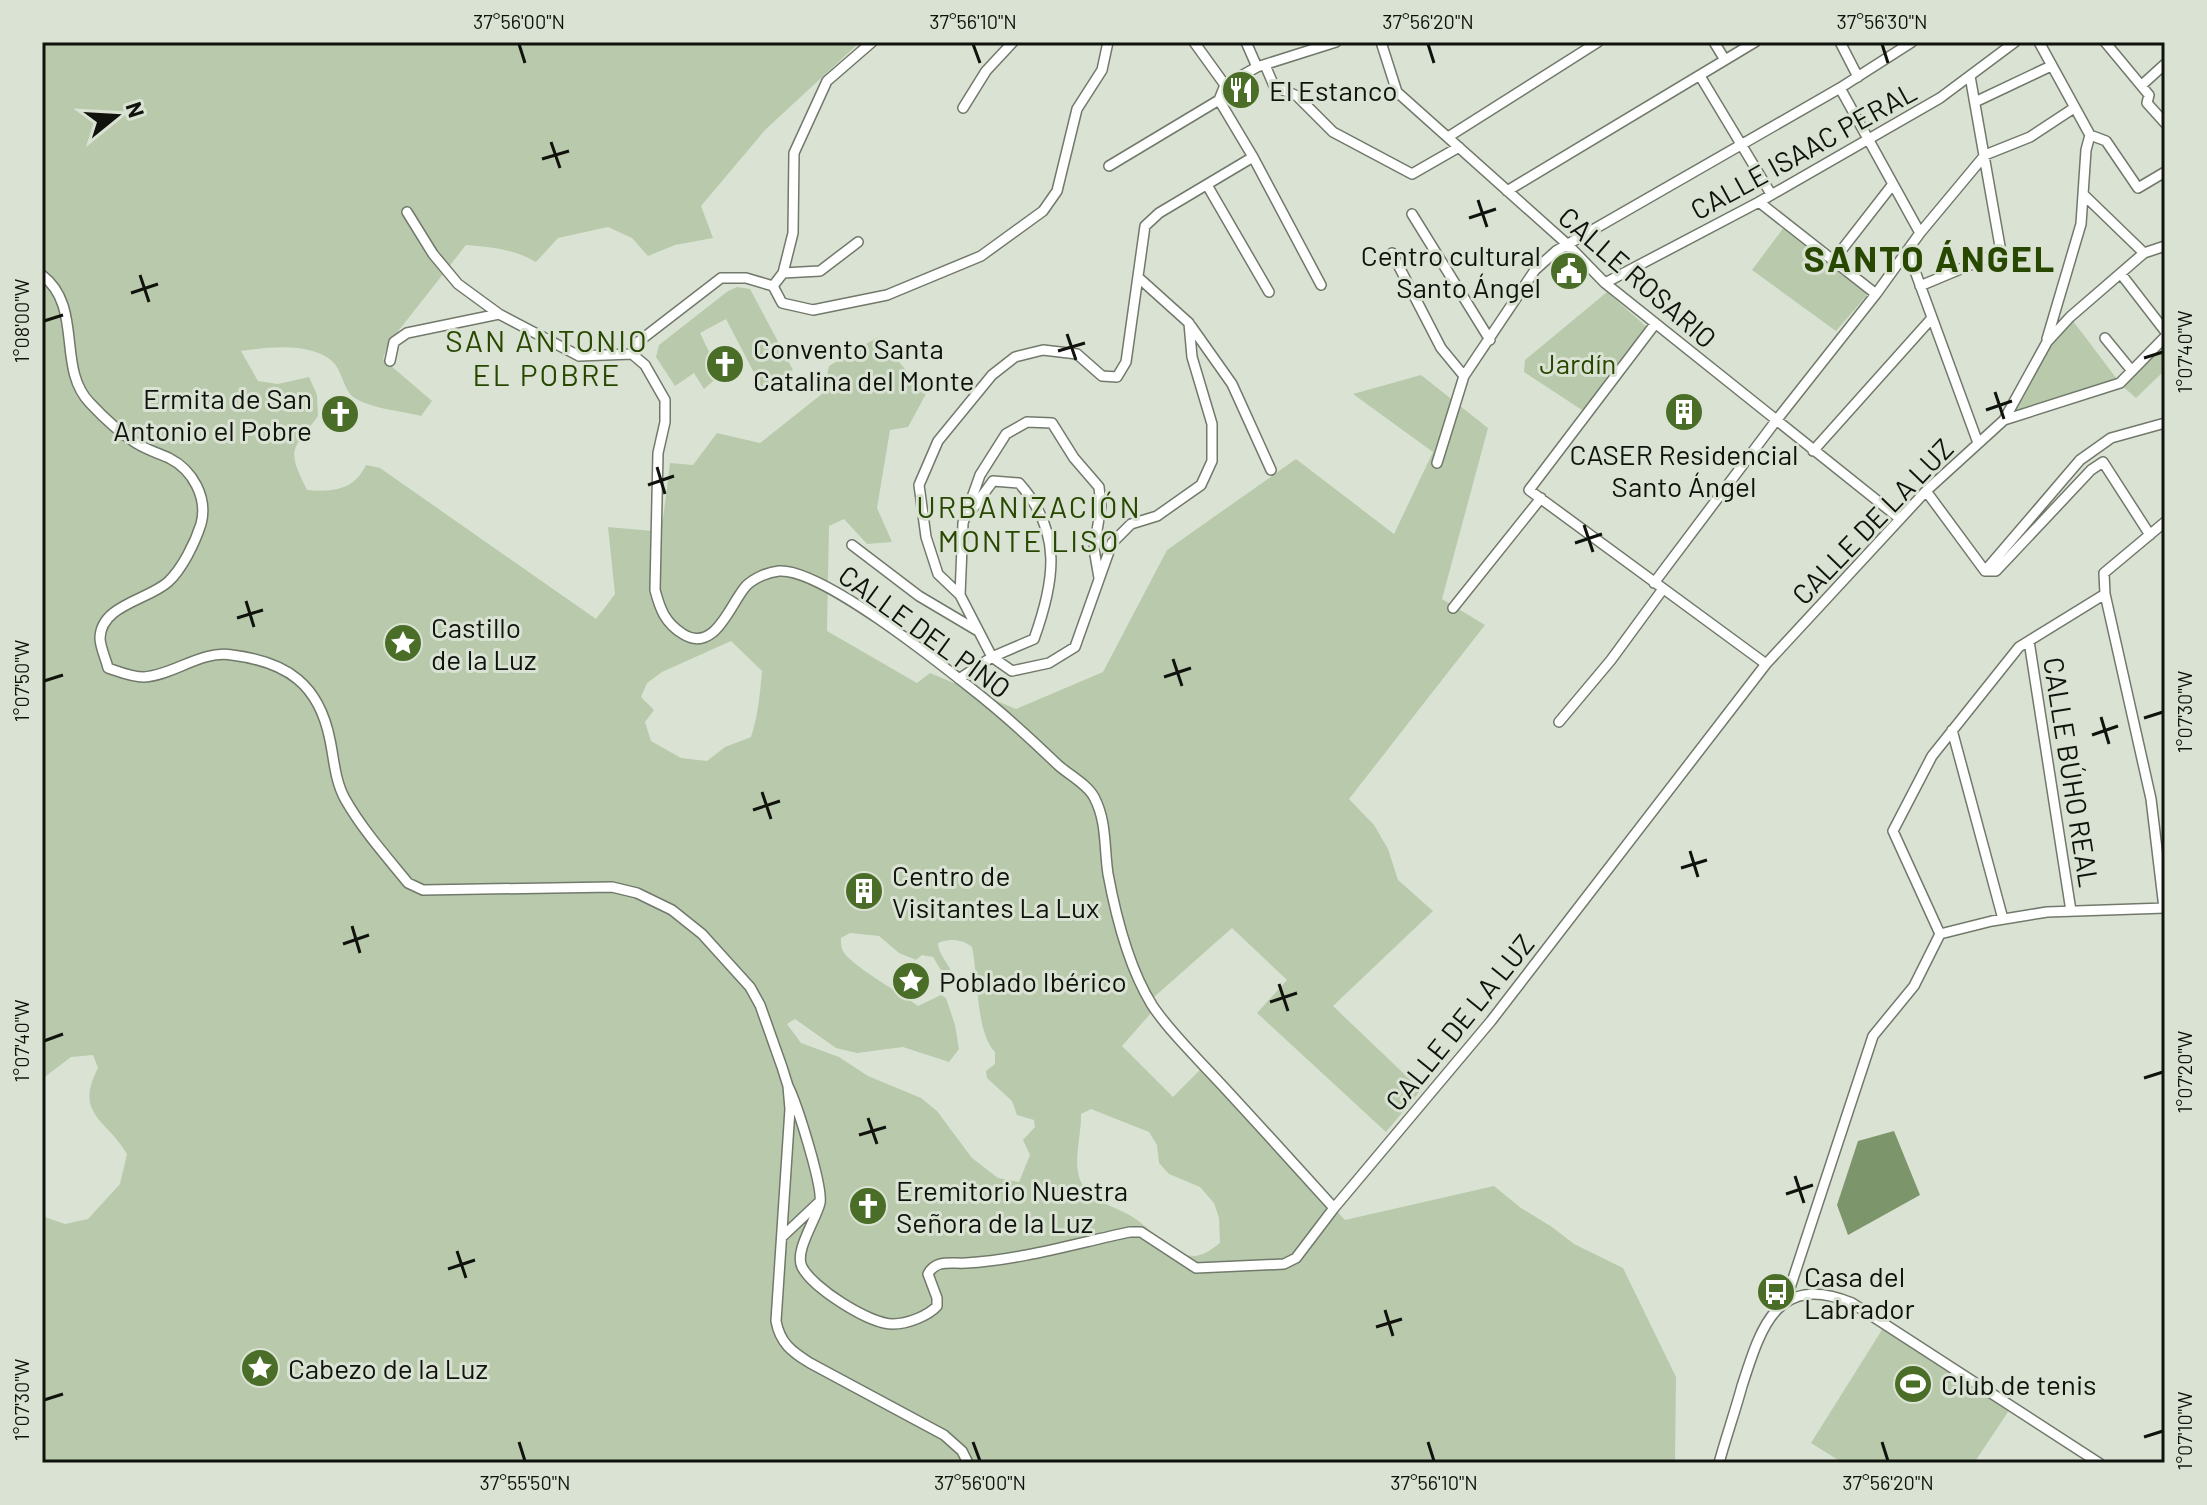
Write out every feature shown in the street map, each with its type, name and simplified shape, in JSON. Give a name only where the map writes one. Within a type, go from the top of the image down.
[{"type":"street","points":[[773,286],[783,273],[793,233],[794,153],[827,81],[872,42]]},
{"type":"street","points":[[963,108],[986,71],[1013,42]]},
{"type":"street","points":[[407,212],[433,254],[458,284],[499,314],[579,356],[632,354],[638,342],[721,278],[746,278],[773,286],[782,303],[813,310],[887,295],[981,256],[1043,211],[1057,191],[1077,109],[1102,70],[1108,42]]},
{"type":"street","points":[[1194,42],[1225,85]]},
{"type":"street","points":[[1246,42],[1274,86],[1297,96],[1333,132],[1412,174],[1459,147]]},
{"type":"street","points":[[1109,166],[1219,100],[1225,85],[1261,66],[1336,42]]},
{"type":"street","name":"CALLE ROSARIO","points":[[1381,42],[1397,92],[1567,244],[1605,283],[1775,422],[1899,518]]},
{"type":"street","points":[[1448,137],[1598,42]]},
{"type":"street","points":[[1714,42],[1725,60]]},
{"type":"street","points":[[1507,191],[1755,42]]},
{"type":"street","points":[[1840,42],[1858,77]]},
{"type":"street","points":[[1437,463],[1464,376],[1535,270],[1556,251],[1840,88],[1912,42]]},
{"type":"street","name":"CALLE ISAAC PERAL","points":[[1605,283],[1759,202],[1940,98],[2015,42]]},
{"type":"street","points":[[2039,42],[2090,135],[2081,224],[2047,342]]},
{"type":"street","points":[[2105,42],[2143,84],[2149,95],[2147,103],[2165,123]]},
{"type":"street","points":[[2143,84],[2165,64]]},
{"type":"street","points":[[1975,102],[2051,66]]},
{"type":"street","points":[[1700,76],[1771,194]]},
{"type":"street","points":[[1920,286],[2001,252],[1970,76]]},
{"type":"street","points":[[1840,88],[1920,233]]},
{"type":"street","points":[[1219,100],[1321,285]]},
{"type":"street","points":[[1559,722],[1611,660],[1658,586],[1775,422],[1920,233],[1985,155],[2030,137],[2074,108]]},
{"type":"street","points":[[2090,135],[2106,141],[2138,188],[2165,172]]},
{"type":"street","points":[[1189,323],[1192,357],[1212,424],[1212,461],[1201,485],[1157,516],[1131,524],[1112,543],[1075,647],[1049,663],[1012,671],[992,657],[960,595],[938,574],[926,537],[919,485],[938,441],[992,375],[1015,357],[1043,350],[1077,354],[1102,376],[1117,377],[1126,362],[1145,226],[1159,213],[1253,157]]},
{"type":"street","points":[[1833,261],[1893,184]]},
{"type":"street","points":[[1207,185],[1269,292]]},
{"type":"street","points":[[2083,194],[2144,253]]},
{"type":"street","points":[[1759,202],[1876,294]]},
{"type":"street","points":[[1412,214],[1490,340]]},
{"type":"street","points":[[783,273],[820,271],[858,242]]},
{"type":"street","name":"CALLE DE LA LUZ","points":[[821,1201],[800,1255],[801,1266],[830,1295],[878,1321],[892,1324],[931,1313],[937,1306],[928,1274],[931,1268],[939,1264],[1004,1257],[1141,1232],[1196,1268],[1284,1264],[1296,1258],[1334,1208],[1491,1021],[1766,664],[1899,518],[2004,420],[2047,342],[2070,317],[2144,253],[2165,246]]},
{"type":"street","points":[[1908,252],[1978,443]]},
{"type":"street","points":[[1392,253],[1441,348],[1464,376]]},
{"type":"street","points":[[2121,274],[2165,331]]},
{"type":"street","points":[[42,275],[52,285],[67,314],[75,378],[86,399],[134,442],[182,467],[198,487],[201,499],[203,514],[200,527],[190,550],[169,582],[106,620],[100,638],[108,668],[130,676],[146,677],[203,657],[228,654],[272,662],[292,673],[317,700],[323,712],[344,797],[408,883],[423,890],[612,887],[637,893],[672,910],[702,934],[750,987],[760,1005],[806,1140],[821,1201],[782,1237]]},
{"type":"street","points":[[1139,278],[1189,323],[1232,384],[1271,470]]},
{"type":"street","points":[[2056,308],[2070,317]]},
{"type":"street","points":[[390,361],[394,342],[407,333],[499,314]]},
{"type":"street","points":[[1813,451],[1932,318]]},
{"type":"street","points":[[1655,324],[1529,490],[1766,664]]},
{"type":"street","points":[[2004,420],[2120,383],[2165,337]]},
{"type":"street","points":[[2105,338],[2132,371]]},
{"type":"street","name":"CALLE DEL PINO","points":[[632,354],[645,365],[665,400],[665,422],[658,453],[655,590],[661,612],[673,628],[690,638],[701,639],[711,635],[747,586],[760,576],[779,571],[803,574],[832,588],[1019,726],[1092,794],[1100,812],[1108,873],[1129,953],[1152,1005],[1334,1208]]},
{"type":"street","points":[[960,595],[963,523],[980,475],[1006,434],[1027,422],[1052,423],[1074,458],[1099,487],[1101,506],[1094,549],[1099,582]]},
{"type":"street","points":[[1985,571],[2080,460],[2111,438],[2165,423]]},
{"type":"street","points":[[1985,571],[1996,571],[2091,470],[2103,462],[2150,535]]},
{"type":"street","points":[[959,679],[992,657],[1034,639],[1048,601],[1051,538],[1034,500],[1019,483],[993,481],[963,523]]},
{"type":"street","points":[[1926,491],[1985,571]]},
{"type":"street","points":[[1453,608],[1541,498]]},
{"type":"street","points":[[1940,934],[2047,912],[2164,908],[2151,799],[2105,594],[2104,573],[2165,522]]},
{"type":"street","points":[[852,545],[919,596],[979,631]]},
{"type":"street","points":[[1940,934],[1893,831],[1932,756],[2019,647],[2105,594]]},
{"type":"street","name":"CALLE BÚHO REAL","points":[[2029,641],[2071,911]]},
{"type":"street","points":[[1952,730],[2003,919]]},
{"type":"street","points":[[1786,1301],[1873,1036],[1914,986],[1940,934]]},
{"type":"street","points":[[788,1086],[790,1109],[776,1321],[782,1341],[810,1363],[944,1435],[955,1443],[968,1463]]},
{"type":"street","points":[[1719,1463],[1759,1335],[1770,1315],[1786,1301],[1814,1295],[1836,1297],[1852,1303],[2099,1463]]},
{"type":"green space","points":[[42,42],[860,42],[765,130],[701,206],[713,238],[675,245],[648,256],[632,238],[608,227],[558,238],[536,262],[511,251],[466,245],[388,344],[383,359],[432,401],[421,416],[373,406],[356,399],[350,394],[335,364],[312,351],[275,347],[241,351],[258,381],[278,384],[309,377],[317,395],[318,416],[298,444],[294,457],[307,490],[341,488],[355,480],[366,465],[380,468],[596,619],[615,594],[608,527],[653,531],[663,519],[670,463],[693,465],[717,433],[760,443],[823,393],[829,366],[878,337],[926,394],[908,427],[890,430],[877,508],[892,542],[867,544],[844,519],[829,526],[827,631],[917,683],[930,673],[1016,709],[1103,672],[1167,550],[1296,459],[1394,534],[1433,452],[1353,394],[1421,375],[1488,428],[1442,599],[1485,625],[1349,799],[1374,825],[1388,849],[1398,880],[1433,911],[1333,1006],[1421,1090],[1386,1132],[1257,1013],[1287,980],[1232,928],[1153,998],[1152,1012],[1122,1046],[1173,1097],[1201,1069],[1345,1220],[1494,1186],[1574,1244],[1623,1268],[1676,1377],[1675,1463],[42,1463],[42,1216],[65,1224],[88,1219],[120,1184],[127,1154],[91,1106],[91,1084],[98,1068],[93,1055],[71,1057],[42,1079]],"holes":[[[731,641],[762,671],[751,737],[725,747],[707,761],[681,758],[651,741],[645,722],[654,710],[641,697],[647,683],[662,672]],[[850,933],[879,936],[899,953],[916,960],[922,955],[933,957],[944,975],[953,976],[938,943],[956,940],[972,947],[984,1032],[995,1052],[995,1064],[986,1071],[987,1078],[1012,1101],[1017,1115],[1034,1120],[1035,1127],[1023,1140],[1030,1155],[1019,1182],[998,1178],[972,1158],[937,1111],[921,1098],[868,1076],[839,1057],[801,1043],[787,1024],[795,1019],[836,1048],[857,1053],[903,1047],[949,1062],[959,1049],[946,998],[941,995],[918,1006],[848,957],[842,950],[841,938]],[[1091,1109],[1149,1132],[1157,1145],[1159,1163],[1169,1174],[1200,1187],[1214,1203],[1219,1218],[1220,1243],[1201,1255],[1176,1251],[1131,1216],[1088,1192],[1078,1171],[1081,1114]]]},
{"type":"green space","points":[[1784,227],[1868,294],[1836,331],[1752,270]]},
{"type":"green space","points":[[737,287],[750,289],[793,370],[762,388],[726,319],[700,333],[720,375],[704,389],[694,373],[675,386],[656,357],[659,345]]},
{"type":"green space","name":"Jardín","points":[[1607,292],[1649,329],[1585,412],[1524,372],[1525,360]]},
{"type":"green space","points":[[2070,317],[2120,383],[2165,337],[2165,370],[2136,398],[2120,384],[2004,420],[2047,342]]},
{"type":"green space","name":"Club de tenis","points":[[1885,1325],[2012,1406],[1974,1463],[1843,1463],[1811,1443]]},
{"type":"shaded area","points":[[1894,1131],[1920,1195],[1848,1235],[1837,1205],[1858,1141]]},
{"type":"place","name":"El Estanco","points":[[1241,90]]},
{"type":"place","name":"Centro cultural Santo Ángel","points":[[1569,271]]},
{"type":"place","name":"Convento Santa Catalina del Monte","points":[[725,364]]},
{"type":"place","name":"CASER Residencial Santo Ángel","points":[[1684,412]]},
{"type":"place","name":"Ermita de San Antonio el Pobre","points":[[340,414]]},
{"type":"place","name":"Castillo de la Luz","points":[[403,643]]},
{"type":"place","name":"Centro de Visitantes La Lux","points":[[864,891]]},
{"type":"place","name":"Poblado Ibérico","points":[[911,981]]},
{"type":"place","name":"Eremitorio Nuestra Señora de la Luz","points":[[868,1206]]},
{"type":"place","name":"Casa del Labrador","points":[[1776,1292]]},
{"type":"place","name":"Cabezo de la Luz","points":[[260,1368]]},
{"type":"place","name":"Club de tenis","points":[[1913,1384]]},
{"type":"district","name":"SANTO ÁNGEL","points":[[1930,257]]},
{"type":"district","name":"SAN ANTONIO EL POBRE","points":[[547,357]]},
{"type":"district","name":"URBANIZACIÓN MONTE LISO","points":[[1029,523]]}]
